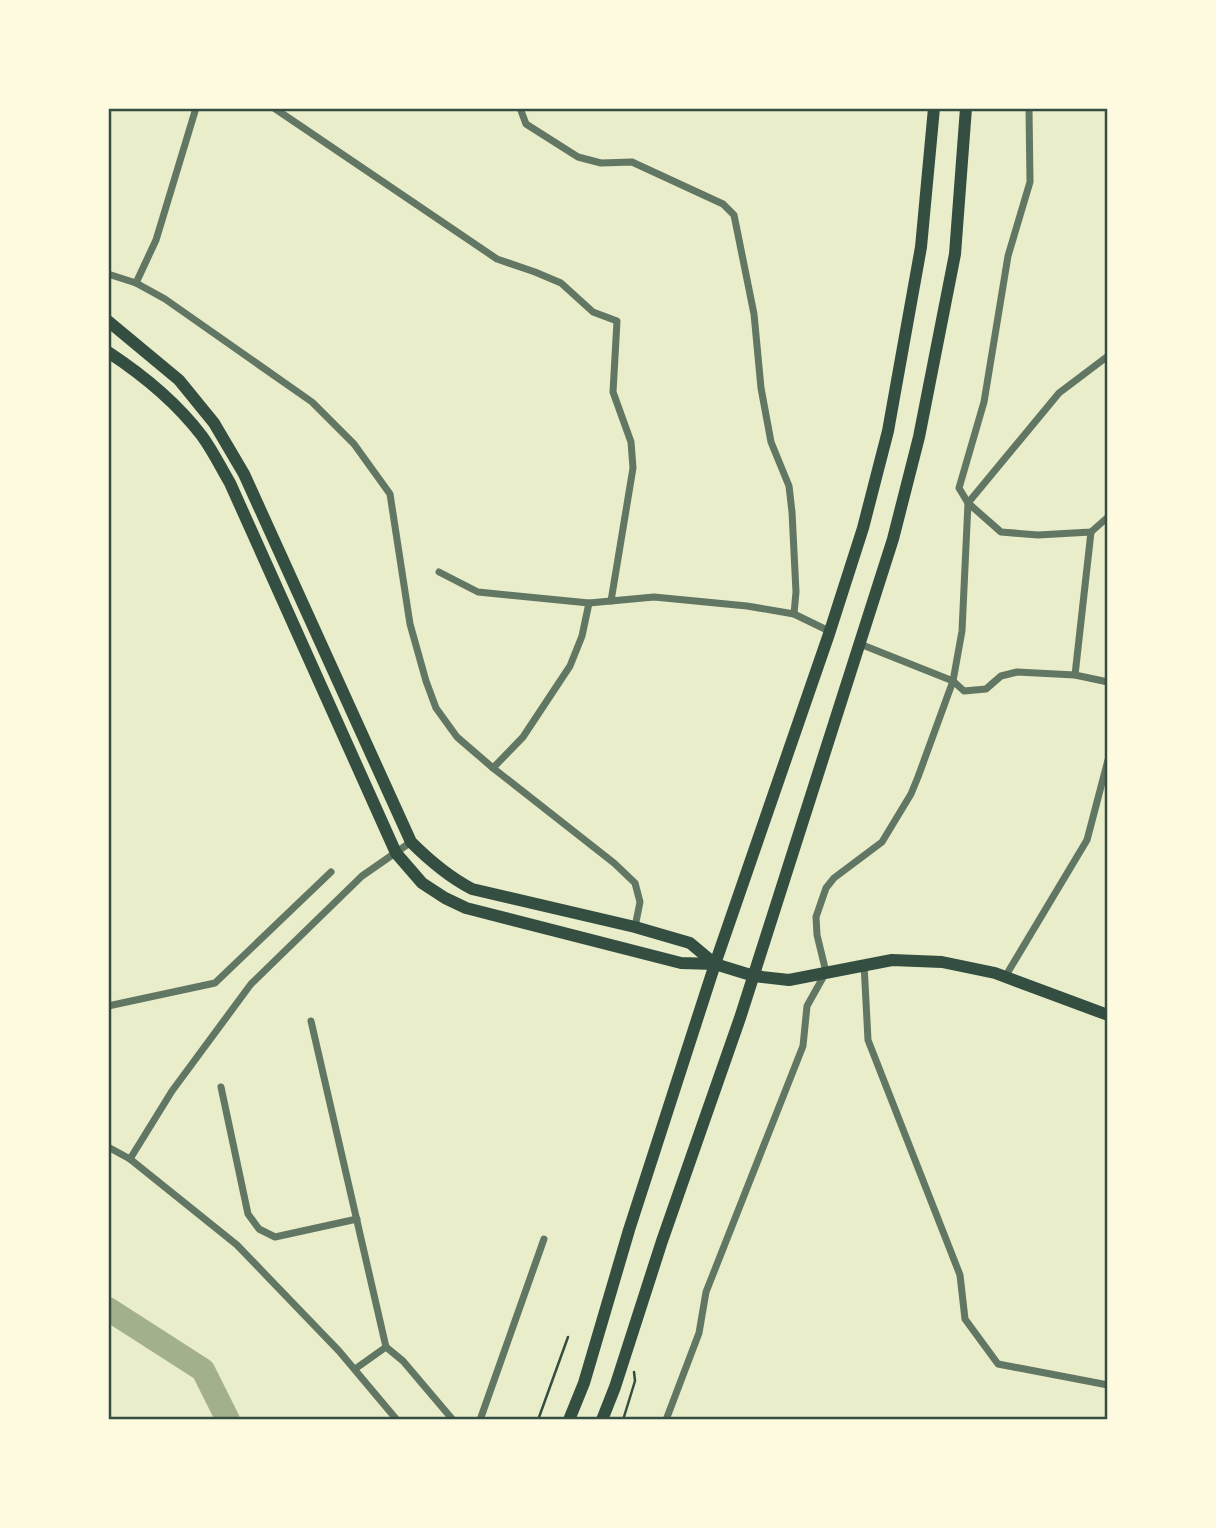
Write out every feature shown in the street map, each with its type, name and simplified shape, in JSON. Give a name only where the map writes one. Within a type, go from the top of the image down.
[{"type":"main road","points":[[569,1419],[583,1383],[629,1230],[716,964],[863,528],[888,431],[921,247],[934,108]]},
{"type":"main road","points":[[602,1419],[754,976],[893,540],[924,411],[955,254],[966,108]]},
{"type":"main road","points":[[109,324],[179,380],[214,423],[226,443],[244,474],[411,842],[434,865],[472,890],[635,927],[690,943],[716,964]]},
{"type":"main road","points":[[108,352],[139,373],[173,404],[202,436],[230,483],[396,853],[422,883],[466,908],[681,963],[716,964],[754,976],[789,980],[892,960],[942,962],[995,973],[1108,1015]]},
{"type":"street","points":[[136,284],[156,240],[196,108]]},
{"type":"street","points":[[274,108],[497,259],[561,283],[593,312],[617,321],[613,392],[631,442],[632,468],[611,601]]},
{"type":"street","points":[[520,108],[526,124],[578,157],[601,163],[632,162],[723,204],[734,215],[754,314],[761,388],[771,442],[789,486],[796,592],[794,614]]},
{"type":"street","points":[[1029,108],[1030,182],[1008,256],[984,402],[959,488],[968,503],[1001,532],[1038,535],[1091,532],[1108,517]]},
{"type":"street","points":[[108,274],[165,299],[312,402],[354,444],[390,494],[410,624],[436,708],[457,737],[614,863],[635,883],[640,902],[635,927]]},
{"type":"street","points":[[666,1419],[699,1333],[706,1292],[803,1046],[807,1006],[825,972],[816,917],[827,888],[834,878],[882,842],[911,794],[953,681],[962,631],[968,503],[1059,393],[1108,356]]},
{"type":"street","points":[[1075,675],[1091,532]]},
{"type":"street","points":[[439,572],[478,592],[589,603],[654,597],[747,606],[794,614],[830,631]]},
{"type":"street","points":[[493,768],[523,737],[570,666],[582,636],[589,603]]},
{"type":"street","points":[[860,644],[953,681],[964,691],[986,690],[1002,676],[1017,672],[1075,675],[1108,682]]},
{"type":"street","points":[[1005,977],[1087,840],[1108,760]]},
{"type":"street","points":[[130,1159],[172,1091],[251,984],[362,876],[411,842]]},
{"type":"street","points":[[108,1006],[215,983],[331,872]]},
{"type":"street","points":[[864,964],[868,1040],[960,1275],[965,1319],[998,1364],[1108,1385]]},
{"type":"street","points":[[311,1021],[386,1347],[403,1361],[453,1419]]},
{"type":"street","points":[[221,1087],[248,1214],[259,1229],[275,1237],[357,1219]]},
{"type":"street","points":[[108,1147],[130,1159],[237,1245],[355,1369],[397,1419]]},
{"type":"street","points":[[480,1419],[544,1239]]},
{"type":"street","points":[[355,1369],[386,1347]]},
{"type":"path","points":[[538,1419],[568,1337]]},
{"type":"path","points":[[623,1419],[635,1381],[634,1368]]},
{"type":"waterway","points":[[108,1309],[203,1370],[228,1420]]}]
